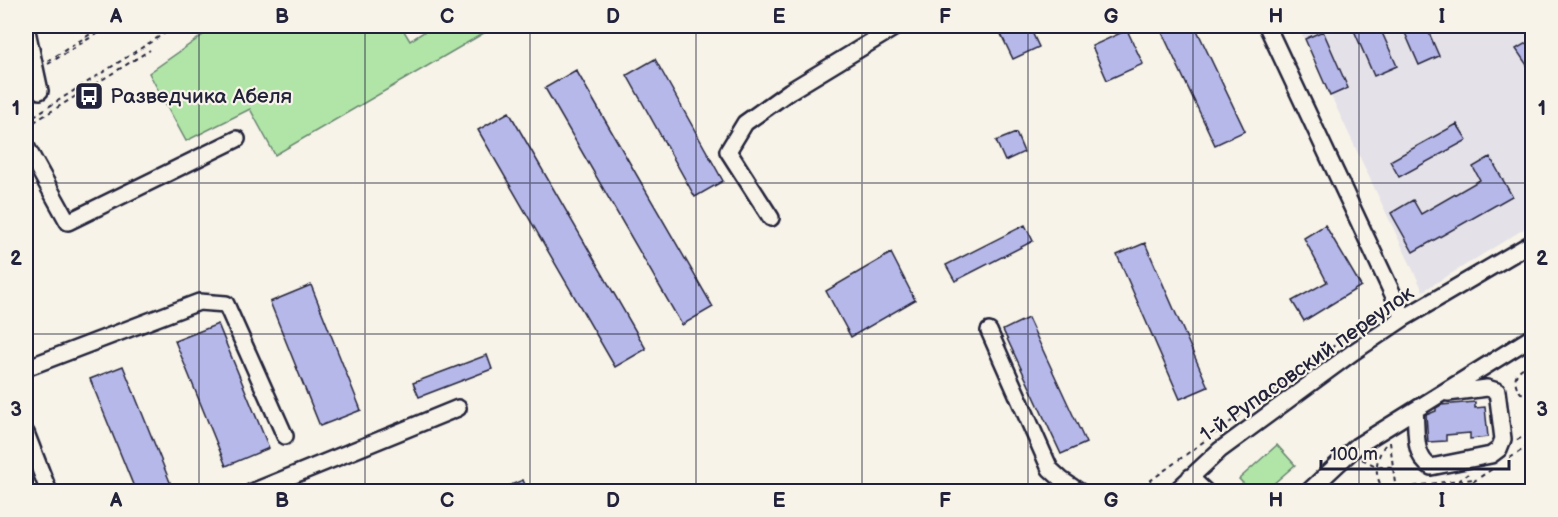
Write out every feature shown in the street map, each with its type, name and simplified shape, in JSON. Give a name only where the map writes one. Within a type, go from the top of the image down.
[{"type":"street","points":[[26,26],[40,91]]},
{"type":"street","points":[[771,218],[728,151],[745,123],[790,91],[897,26]]},
{"type":"street","points":[[1267,26],[1404,318]]},
{"type":"street","points":[[26,146],[68,222],[237,139]]},
{"type":"street","name":"1-й Рупасовский переулок","points":[[1175,492],[1250,427],[1352,353],[1404,318],[1533,243]]},
{"type":"street","points":[[26,368],[199,302],[226,304],[285,436]]},
{"type":"street","points":[[989,331],[1050,469],[1080,492]]},
{"type":"street","points":[[1308,492],[1352,451],[1533,337]]},
{"type":"street","points":[[1415,410],[1419,456],[1431,467],[1491,455],[1499,449],[1503,439],[1497,391],[1487,388],[1443,393]]},
{"type":"street","points":[[252,492],[458,408]]},
{"type":"street","points":[[26,433],[49,492]]},
{"type":"street","points":[[1190,477],[1206,492]]},
{"type":"path","points":[[35,71],[103,26]]},
{"type":"path","points":[[35,71],[109,26]]},
{"type":"path","points":[[26,121],[176,26]]},
{"type":"path","points":[[26,127],[150,50]]},
{"type":"path","points":[[1135,492],[1388,307]]},
{"type":"path","points":[[1533,366],[1520,369],[1515,379],[1515,384],[1521,393],[1533,394]]},
{"type":"path","points":[[1385,492],[1379,483],[1376,466],[1378,456],[1390,440],[1396,490],[1477,479]]},
{"type":"path","points":[[1352,451],[1358,458],[1376,466],[1393,467]]},
{"type":"shaded area","points":[[1298,26],[1532,26],[1532,224],[1423,291]]},
{"type":"green space","points":[[216,26],[401,26],[410,41],[433,26],[496,26],[275,155],[250,109],[186,141],[149,73]]},
{"type":"green space","points":[[1277,445],[1295,465],[1265,491],[1251,491],[1239,479]]},
{"type":"building","points":[[997,26],[1029,26],[1039,47],[1013,59]]},
{"type":"building","points":[[1159,26],[1195,26],[1245,131],[1215,145]]},
{"type":"building","points":[[1352,26],[1379,26],[1397,66],[1374,76]]},
{"type":"building","points":[[1402,26],[1426,26],[1439,56],[1419,65]]},
{"type":"building","points":[[1127,30],[1143,64],[1107,80],[1092,46]]},
{"type":"building","points":[[1323,31],[1348,88],[1330,96],[1305,39]]},
{"type":"building","points":[[1533,39],[1533,74],[1516,49]]},
{"type":"building","points":[[655,59],[723,181],[695,197],[627,75]]},
{"type":"building","points":[[576,70],[713,307],[682,325],[545,88]]},
{"type":"building","points":[[509,112],[646,349],[615,367],[478,130]]},
{"type":"building","points":[[1457,124],[1467,140],[1399,177],[1390,161]]},
{"type":"building","points":[[1016,133],[1024,152],[1005,161],[996,141]]},
{"type":"building","points":[[1490,157],[1512,196],[1413,252],[1391,213],[1413,200],[1421,214],[1480,180],[1473,167]]},
{"type":"building","points":[[1025,225],[1033,241],[955,281],[946,265]]},
{"type":"building","points":[[1325,225],[1361,286],[1304,321],[1292,301],[1327,282],[1304,238]]},
{"type":"building","points":[[1145,243],[1208,387],[1180,399],[1117,255]]},
{"type":"building","points":[[891,253],[915,300],[851,337],[826,291]]},
{"type":"building","points":[[311,285],[361,410],[320,426],[270,302]]},
{"type":"building","points":[[1028,318],[1086,443],[1061,454],[1003,330]]},
{"type":"building","points":[[218,324],[269,448],[226,466],[175,341]]},
{"type":"building","points":[[487,355],[492,369],[419,397],[413,383]]},
{"type":"building","points":[[123,366],[174,492],[136,492],[90,379]]},
{"type":"building","points":[[1475,402],[1475,408],[1485,407],[1488,437],[1470,439],[1470,433],[1446,435],[1446,441],[1428,442],[1426,415],[1436,411],[1436,408],[1441,405]]},
{"type":"building","points":[[523,480],[528,492],[496,491]]},
{"type":"place","name":"Разведчика Абеля","points":[[89,96]]}]
